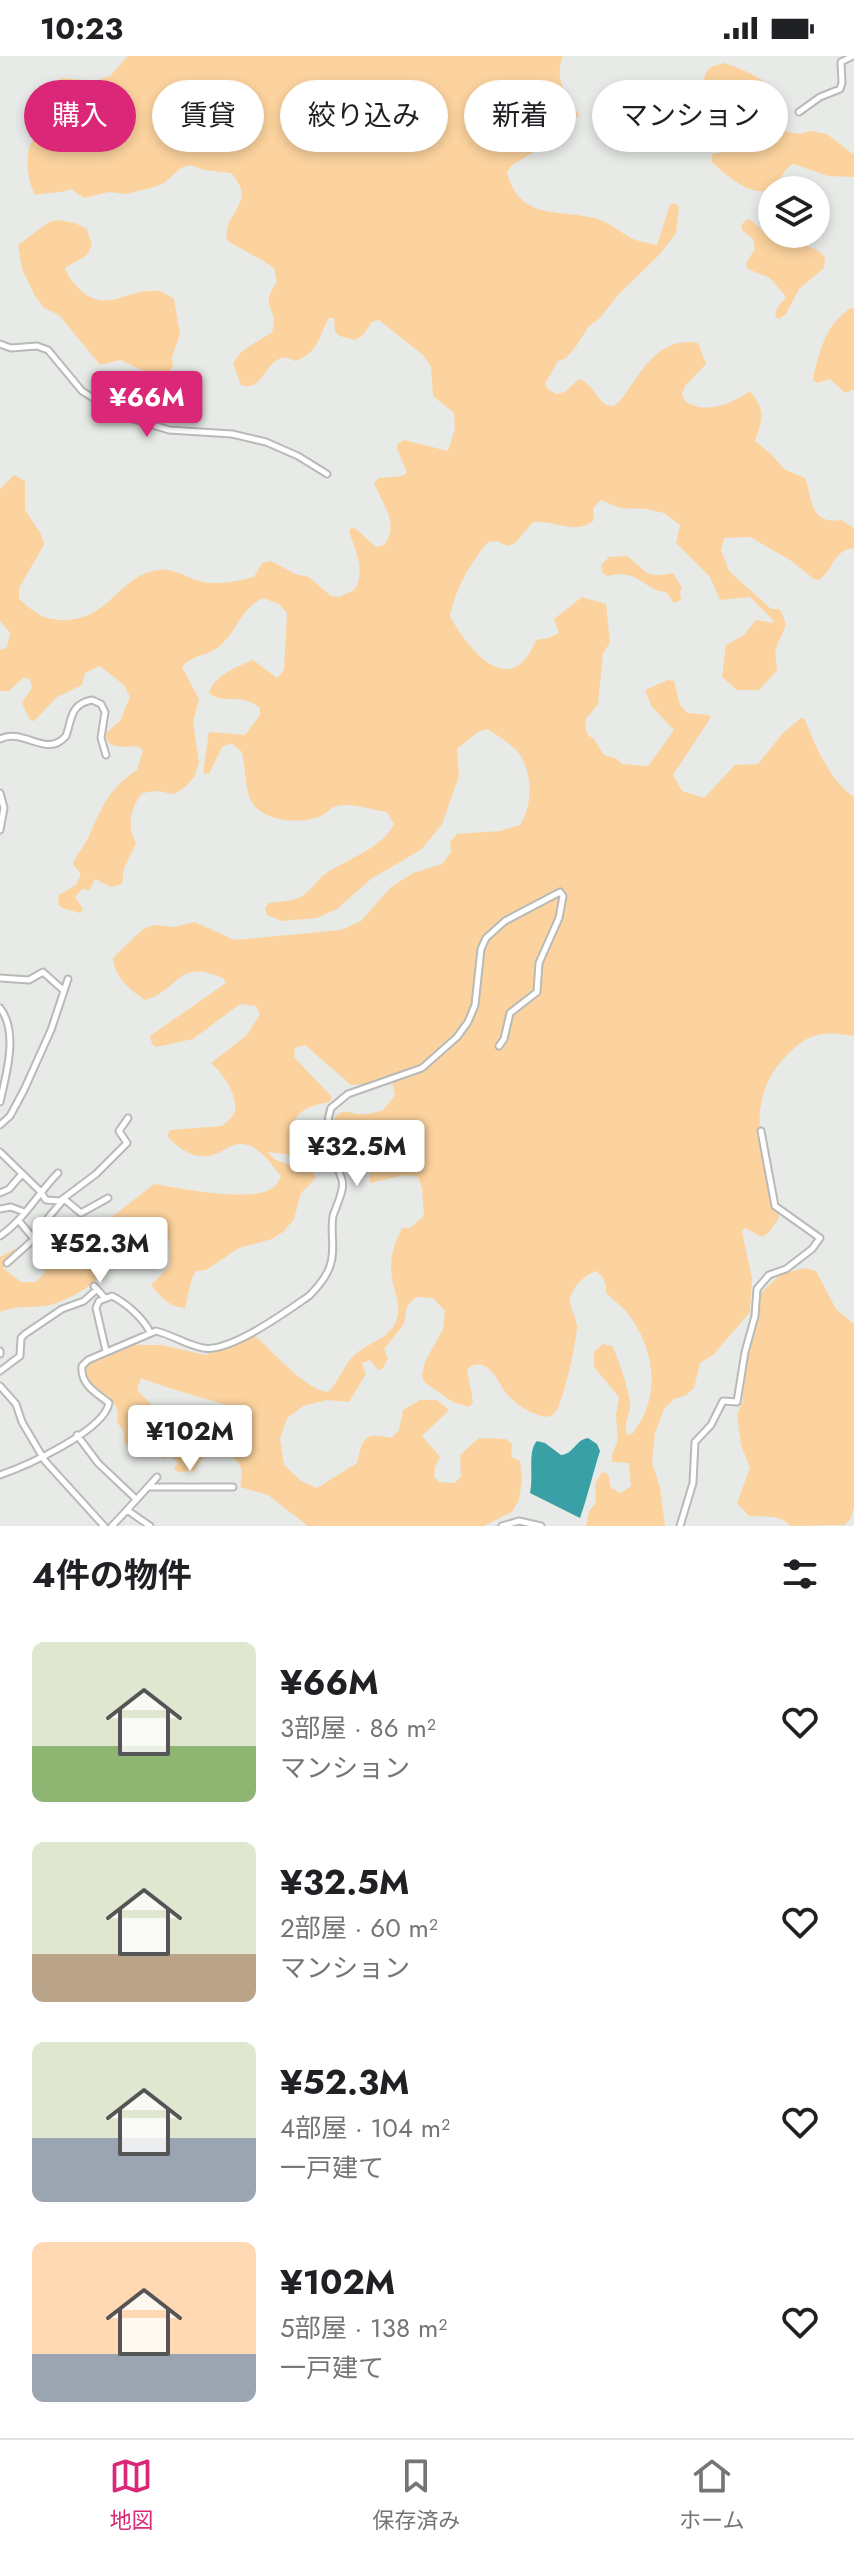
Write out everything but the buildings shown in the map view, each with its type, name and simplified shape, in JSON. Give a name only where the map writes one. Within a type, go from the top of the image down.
[{"type":"street","points":[[799,112],[820,97],[840,89],[841,62],[853,56]]},
{"type":"street","points":[[0,344],[11,348],[37,346],[48,350],[82,391],[120,415],[169,430],[232,434],[266,442],[298,456],[327,474]]},
{"type":"street","points":[[0,739],[17,735],[44,746],[56,745],[66,736],[75,708],[92,700],[101,704],[105,712],[101,738],[106,755]]},
{"type":"street","points":[[0,793],[4,808],[0,830]]},
{"type":"street","points":[[0,1475],[44,1458],[101,1418],[110,1406],[89,1388],[81,1372],[88,1360],[150,1332],[160,1332],[213,1349],[252,1332],[316,1289],[331,1263],[332,1220],[343,1185],[332,1157],[331,1108],[348,1094],[422,1068],[457,1037],[475,1005],[481,949],[486,938],[505,921],[560,892],[563,896],[559,918],[539,963],[537,992],[510,1013],[504,1039],[499,1046]]},
{"type":"street","points":[[0,978],[29,980],[43,972],[63,990]]},
{"type":"street","points":[[0,1125],[10,1116],[24,1090],[51,1030],[68,979]]},
{"type":"street","points":[[0,1008],[5,1014],[10,1057],[0,1102]]},
{"type":"street","points":[[48,1218],[64,1199],[96,1174],[127,1143],[119,1131],[128,1118]]},
{"type":"street","points":[[680,1526],[693,1483],[695,1442],[711,1425],[723,1401],[737,1402],[745,1352],[755,1316],[757,1289],[769,1275],[786,1269],[812,1249],[820,1238],[775,1206],[761,1131]]},
{"type":"street","points":[[0,1152],[48,1201],[64,1199],[81,1213],[108,1198]]},
{"type":"street","points":[[0,1236],[19,1221],[40,1191],[58,1173]]},
{"type":"street","points":[[0,1193],[9,1189],[22,1174]]},
{"type":"street","points":[[0,1209],[11,1207],[24,1212]]},
{"type":"street","points":[[7,1263],[34,1239],[19,1221]]},
{"type":"street","points":[[0,1371],[20,1356],[21,1338],[25,1334],[62,1309],[84,1301],[95,1288],[105,1298]]},
{"type":"street","points":[[106,1351],[96,1308],[97,1303],[105,1298],[112,1296],[121,1300],[150,1332]]},
{"type":"street","points":[[0,1386],[16,1404],[22,1422],[44,1458],[104,1526]]},
{"type":"street","points":[[77,1435],[98,1463],[136,1499]]},
{"type":"street","points":[[112,1526],[157,1477]]},
{"type":"street","points":[[148,1487],[233,1487]]},
{"type":"street","points":[[127,1510],[150,1526]]},
{"type":"street","points":[[502,1526],[519,1521],[541,1526]]},
{"type":"shaded area","points":[[128,56],[563,56],[561,80],[464,80],[464,152],[534,152],[512,165],[507,172],[520,198],[541,210],[600,220],[633,239],[657,245],[670,205],[675,203],[679,207],[676,233],[660,254],[589,326],[566,358],[558,361],[545,384],[548,389],[556,394],[565,392],[579,379],[589,385],[603,403],[612,406],[625,395],[652,359],[665,349],[680,343],[698,343],[706,364],[685,386],[682,394],[685,401],[701,407],[718,406],[750,391],[762,415],[755,441],[784,469],[805,478],[818,514],[823,518],[841,520],[854,528],[854,548],[842,552],[819,580],[750,537],[724,538],[721,550],[729,571],[771,609],[779,609],[785,621],[775,652],[777,670],[759,690],[737,690],[722,677],[726,645],[744,635],[756,620],[773,623],[772,619],[750,597],[720,600],[710,577],[676,543],[680,525],[664,513],[620,508],[601,500],[593,508],[594,520],[587,525],[573,527],[533,522],[515,543],[507,546],[497,541],[488,542],[464,577],[450,616],[479,655],[503,669],[515,667],[526,658],[536,640],[559,633],[554,619],[582,597],[606,604],[610,643],[603,653],[598,704],[586,719],[585,727],[604,755],[622,764],[648,766],[674,730],[652,707],[645,690],[668,680],[674,681],[680,705],[687,713],[711,717],[673,775],[682,791],[704,798],[735,765],[758,764],[783,733],[804,718],[831,772],[854,797],[854,1036],[825,1034],[803,1042],[787,1055],[773,1073],[764,1093],[760,1134],[767,1176],[779,1218],[762,1237],[745,1228],[742,1232],[752,1278],[750,1312],[713,1355],[700,1363],[694,1388],[674,1399],[664,1409],[655,1433],[652,1463],[660,1487],[665,1526],[586,1526],[589,1511],[596,1503],[595,1484],[602,1472],[608,1474],[611,1488],[621,1493],[631,1486],[629,1463],[612,1462],[618,1440],[616,1415],[619,1397],[594,1367],[594,1352],[603,1344],[612,1346],[617,1358],[630,1403],[627,1435],[633,1433],[642,1419],[651,1387],[651,1371],[643,1339],[625,1310],[606,1293],[604,1280],[596,1271],[579,1283],[571,1297],[577,1326],[575,1344],[558,1409],[552,1415],[540,1416],[520,1406],[506,1393],[491,1370],[480,1365],[467,1369],[473,1402],[469,1407],[453,1402],[424,1382],[425,1362],[443,1329],[445,1311],[433,1298],[416,1297],[407,1306],[404,1324],[384,1349],[388,1358],[383,1368],[378,1370],[370,1360],[362,1363],[366,1374],[349,1402],[327,1400],[303,1406],[287,1418],[280,1439],[284,1465],[301,1481],[317,1488],[357,1463],[365,1439],[374,1436],[391,1438],[399,1430],[403,1410],[420,1400],[437,1400],[449,1410],[422,1436],[440,1457],[434,1477],[439,1482],[455,1483],[461,1476],[460,1455],[479,1438],[506,1439],[512,1444],[511,1457],[520,1461],[522,1480],[519,1500],[512,1512],[484,1526],[308,1526],[268,1495],[240,1487],[241,1467],[235,1459],[225,1454],[217,1451],[203,1457],[194,1471],[178,1472],[174,1469],[178,1463],[170,1455],[165,1459],[149,1446],[133,1449],[125,1444],[123,1430],[117,1422],[115,1404],[87,1377],[86,1367],[98,1357],[131,1345],[162,1345],[205,1355],[254,1335],[299,1377],[328,1392],[353,1356],[388,1333],[396,1322],[398,1309],[391,1270],[393,1252],[402,1228],[410,1228],[424,1216],[422,1188],[418,1177],[405,1175],[370,1183],[369,1162],[364,1160],[354,1170],[341,1169],[332,1137],[334,1120],[338,1115],[383,1110],[395,1095],[393,1085],[385,1076],[366,1084],[351,1085],[305,1045],[295,1048],[294,1057],[332,1097],[330,1102],[304,1110],[294,1125],[293,1133],[319,1156],[268,1152],[280,1162],[307,1167],[316,1178],[301,1193],[294,1219],[284,1231],[272,1239],[239,1248],[206,1270],[196,1271],[185,1308],[170,1303],[151,1285],[169,1267],[170,1243],[161,1227],[146,1218],[101,1251],[95,1258],[99,1277],[83,1290],[50,1305],[0,1312],[0,1257],[15,1249],[3,1268],[21,1282],[36,1282],[46,1272],[36,1242],[46,1231],[83,1231],[103,1224],[154,1184],[234,1195],[250,1194],[274,1187],[281,1176],[264,1156],[248,1145],[235,1145],[218,1153],[196,1156],[167,1136],[170,1130],[222,1126],[233,1115],[235,1105],[232,1091],[211,1063],[247,1035],[260,1014],[256,1006],[240,1004],[193,1039],[156,1047],[150,1036],[226,983],[223,978],[196,971],[187,973],[145,1000],[120,977],[113,958],[143,929],[154,925],[174,927],[195,922],[234,940],[341,930],[361,921],[391,887],[413,873],[442,864],[451,852],[450,842],[457,834],[500,831],[520,825],[530,788],[518,752],[487,729],[478,732],[457,749],[459,776],[442,824],[422,849],[371,879],[337,909],[317,918],[282,921],[267,915],[265,908],[269,903],[301,897],[325,874],[381,840],[394,824],[387,812],[349,805],[335,807],[312,819],[291,820],[270,816],[254,805],[249,796],[242,752],[231,743],[222,747],[209,774],[203,773],[209,732],[245,735],[260,715],[260,708],[252,703],[215,697],[209,693],[216,681],[253,660],[277,678],[284,670],[287,613],[279,604],[263,598],[250,607],[221,645],[182,667],[199,699],[193,722],[199,763],[194,777],[174,794],[157,791],[142,793],[131,817],[131,830],[136,843],[124,868],[122,884],[111,887],[95,879],[89,891],[83,888],[75,897],[83,909],[80,913],[58,904],[59,895],[76,885],[81,874],[73,864],[102,807],[113,791],[137,770],[143,750],[137,746],[116,746],[109,742],[106,733],[120,721],[130,697],[124,685],[100,666],[85,673],[82,685],[57,697],[34,721],[30,720],[22,703],[32,688],[30,679],[23,678],[9,691],[0,691],[0,650],[7,647],[10,633],[0,621],[0,489],[14,475],[25,481],[25,510],[41,534],[44,545],[19,588],[19,599],[47,618],[68,620],[95,612],[145,573],[174,571],[199,581],[219,583],[254,577],[262,563],[271,561],[295,574],[309,577],[331,596],[339,597],[354,590],[358,584],[359,561],[349,532],[351,528],[376,547],[384,545],[389,537],[388,514],[374,483],[379,478],[403,476],[407,472],[397,444],[404,440],[448,451],[455,428],[454,413],[433,396],[431,367],[423,355],[379,320],[372,322],[355,340],[335,332],[334,318],[329,318],[309,353],[295,361],[278,359],[256,383],[241,385],[233,363],[246,349],[272,332],[274,323],[269,298],[277,282],[274,268],[227,240],[229,222],[241,200],[239,183],[231,173],[191,165],[181,168],[164,183],[126,194],[109,192],[84,198],[71,189],[35,195],[28,173],[29,152],[136,152],[136,80],[98,80],[110,76]],"holes":[[[141,1378],[229,1406],[218,1437],[181,1424],[165,1427],[151,1404],[137,1390]]]},
{"type":"shaded area","points":[[724,63],[761,80],[704,80],[710,68]]},
{"type":"shaded area","points":[[810,131],[827,134],[854,155],[854,177],[828,176],[794,164],[782,176],[758,176],[757,191],[724,173],[712,162],[712,154],[788,152],[788,132],[800,134]]},
{"type":"shaded area","points":[[748,219],[758,226],[758,248],[811,248],[825,257],[824,268],[799,289],[786,314],[779,319],[775,316],[777,308],[786,297],[770,278],[748,269],[746,263],[755,249],[753,239],[742,230],[742,224]]},
{"type":"shaded area","points":[[58,220],[87,229],[92,245],[87,255],[65,268],[84,293],[93,298],[111,300],[157,291],[174,299],[180,334],[172,357],[173,366],[166,375],[157,377],[120,360],[100,365],[59,315],[44,308],[35,296],[22,269],[18,245],[49,222]]},
{"type":"shaded area","points":[[851,308],[854,309],[854,389],[845,393],[830,379],[817,383],[813,380],[826,336],[836,321]]},
{"type":"shaded area","points":[[627,556],[651,574],[673,573],[682,588],[681,600],[674,603],[666,592],[634,577],[618,574],[607,576],[602,572],[601,565],[609,557]]},
{"type":"shaded area","points":[[805,1268],[816,1271],[836,1309],[854,1324],[854,1507],[850,1520],[844,1525],[790,1526],[777,1518],[749,1516],[737,1503],[750,1468],[741,1445],[737,1414],[743,1401],[744,1346],[761,1293],[781,1274]]},
{"type":"water","points":[[588,1438],[597,1444],[600,1451],[580,1518],[530,1493],[531,1458],[537,1441],[561,1455]]}]
